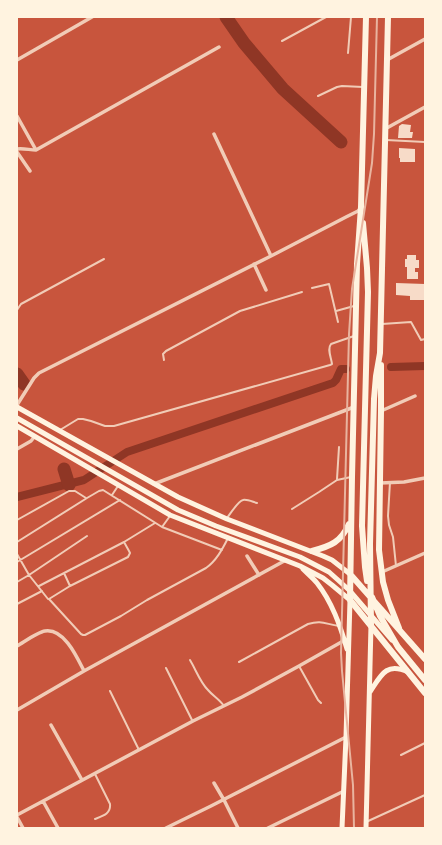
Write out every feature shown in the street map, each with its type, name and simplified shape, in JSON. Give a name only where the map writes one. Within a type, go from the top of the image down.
[{"type":"highway","points":[[366,17],[361,207],[358,242],[356,306],[350,600],[425,693]]},
{"type":"highway","points":[[388,17],[380,353],[381,411],[379,550],[381,573],[388,600],[399,628]]},
{"type":"highway","points":[[361,207],[368,292],[362,526],[364,567],[373,599],[380,616],[398,647],[425,680]]},
{"type":"highway","points":[[371,625],[370,559],[372,459],[374,399],[380,353]]},
{"type":"highway","points":[[352,459],[372,459]]},
{"type":"highway","points":[[312,551],[326,547],[338,541],[346,531],[351,521]]},
{"type":"highway","points":[[350,574],[425,659]]},
{"type":"highway","points":[[399,660],[395,647],[396,641],[398,638],[403,637],[410,641]]},
{"type":"main road","points":[[17,406],[178,497],[227,519],[312,551],[332,560],[350,574]]},
{"type":"main road","points":[[17,418],[165,503],[216,526],[300,558],[329,572],[349,590],[398,647]]},
{"type":"main road","points":[[17,426],[170,515],[300,566],[323,578],[350,600],[342,828]]},
{"type":"main road","points":[[205,529],[210,527],[213,523],[213,513]]},
{"type":"main road","points":[[300,566],[316,582],[337,616],[348,653]]},
{"type":"main road","points":[[366,828],[371,625]]},
{"type":"main road","points":[[370,693],[380,677],[387,670],[395,668],[408,672]]},
{"type":"street","points":[[17,60],[92,17]]},
{"type":"street","points":[[387,60],[425,39]]},
{"type":"street","points":[[17,149],[36,150],[219,47]]},
{"type":"street","points":[[385,129],[425,107]]},
{"type":"street","points":[[17,116],[36,150]]},
{"type":"street","points":[[214,134],[271,256]]},
{"type":"street","points":[[17,152],[30,171]]},
{"type":"street","points":[[17,406],[31,382],[39,373],[271,256],[358,211],[361,207]]},
{"type":"street","points":[[254,264],[266,290]]},
{"type":"street","points":[[381,411],[414,396]]},
{"type":"street","points":[[154,484],[354,407]]},
{"type":"street","points":[[17,449],[31,441],[35,436]]},
{"type":"street","points":[[380,483],[404,482],[425,478]]},
{"type":"street","points":[[381,573],[425,553]]},
{"type":"street","points":[[247,556],[259,575]]},
{"type":"street","points":[[17,710],[84,671],[286,560]]},
{"type":"street","points":[[17,646],[43,631],[50,631],[58,634],[67,642],[84,671]]},
{"type":"street","points":[[23,828],[17,816],[82,780],[299,666],[344,640]]},
{"type":"street","points":[[51,725],[82,780]]},
{"type":"street","points":[[166,828],[346,737]]},
{"type":"street","points":[[214,784],[238,828]]},
{"type":"street","points":[[268,828],[344,791]]},
{"type":"street","points":[[44,801],[58,828]]},
{"type":"lane","points":[[282,41],[326,17]]},
{"type":"lane","points":[[348,53],[351,17]]},
{"type":"lane","points":[[318,96],[336,87],[364,87]]},
{"type":"lane","points":[[385,140],[425,142]]},
{"type":"lane","points":[[17,310],[21,304],[104,259]]},
{"type":"lane","points":[[312,288],[329,284],[338,322]]},
{"type":"lane","points":[[164,360],[163,354],[166,351],[240,311],[302,292]]},
{"type":"lane","points":[[336,311],[356,306]]},
{"type":"lane","points":[[381,324],[411,322],[421,340],[425,339]]},
{"type":"lane","points":[[60,431],[78,419],[91,421],[105,426],[114,426],[330,365],[332,364],[329,348],[331,344],[356,336]]},
{"type":"lane","points":[[337,480],[339,447]]},
{"type":"lane","points":[[292,509],[337,480],[352,477]]},
{"type":"lane","points":[[390,482],[388,516],[396,566]]},
{"type":"lane","points":[[112,495],[119,485]]},
{"type":"lane","points":[[17,542],[87,498],[103,490],[162,527],[222,550]]},
{"type":"lane","points":[[17,520],[69,491],[74,491],[87,498]]},
{"type":"lane","points":[[17,562],[120,500]]},
{"type":"lane","points":[[227,519],[241,501],[244,500],[257,503]]},
{"type":"lane","points":[[162,527],[170,515]]},
{"type":"lane","points":[[39,586],[124,542],[155,523]]},
{"type":"lane","points":[[17,582],[87,536]]},
{"type":"lane","points":[[17,554],[29,575],[48,599],[81,634],[85,635],[206,568],[214,562],[228,538]]},
{"type":"lane","points":[[48,599],[70,586],[128,557],[130,554],[124,542]]},
{"type":"lane","points":[[64,573],[70,586]]},
{"type":"lane","points":[[17,604],[42,590]]},
{"type":"lane","points":[[239,662],[308,624],[322,622],[340,626]]},
{"type":"lane","points":[[190,660],[205,686],[221,701],[224,706]]},
{"type":"lane","points":[[299,666],[321,703]]},
{"type":"lane","points":[[166,668],[193,721]]},
{"type":"lane","points":[[110,691],[139,750]]},
{"type":"lane","points":[[401,754],[425,743]]},
{"type":"lane","points":[[95,774],[110,804],[108,813],[95,819]]},
{"type":"lane","points":[[366,822],[425,795]]},
{"type":"building","points":[[402,124],[411,125],[410,132],[413,132],[412,138],[398,138],[399,126]]},
{"type":"building","points":[[399,148],[415,149],[415,162],[400,162]]},
{"type":"building","points":[[407,255],[416,255],[416,260],[419,260],[419,268],[415,268],[415,272],[418,272],[418,279],[407,279],[405,259],[407,259]]},
{"type":"building","points":[[396,283],[425,284],[425,300],[410,300],[410,296],[396,295]]},
{"type":"waterway","points":[[226,17],[244,43],[283,89],[341,142]]},
{"type":"waterway","points":[[391,367],[425,366]]},
{"type":"waterway","points":[[17,497],[84,480],[127,452],[333,383],[341,369],[346,369]]},
{"type":"waterway","points":[[17,374],[24,384]]},
{"type":"waterway","points":[[64,469],[69,485]]},
{"type":"railway","points":[[354,828],[353,785],[341,653],[349,334],[352,289],[372,163],[377,17]]}]
